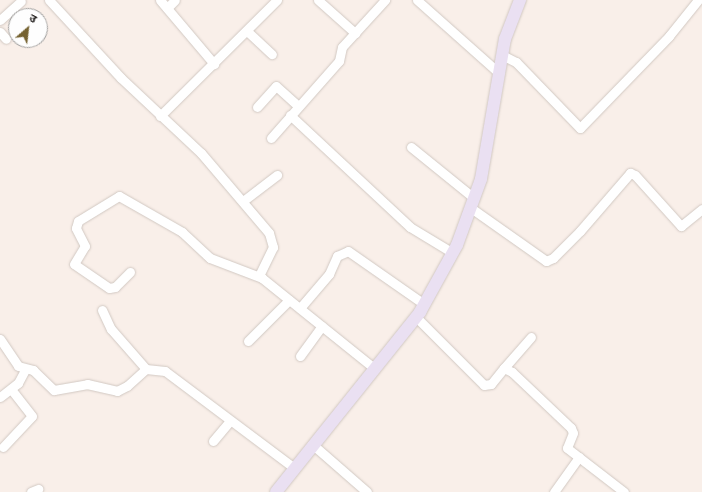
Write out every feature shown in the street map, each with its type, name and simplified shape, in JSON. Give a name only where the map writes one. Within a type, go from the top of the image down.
[{"type":"street","points":[[49,0],[160,116],[201,153],[243,201],[273,242],[259,276]]},
{"type":"street","points":[[160,0],[214,64]]},
{"type":"street","points":[[167,8],[175,0]]},
{"type":"street","points":[[160,116],[277,0]]},
{"type":"street","points":[[318,0],[355,33]]},
{"type":"street","points":[[271,138],[339,61],[342,47],[385,0]]},
{"type":"street","points":[[417,0],[499,73]]},
{"type":"street","points":[[276,492],[312,444],[416,317],[453,253],[481,179],[504,39],[520,0]]},
{"type":"street","points":[[502,55],[516,62],[580,128],[669,36],[698,0]]},
{"type":"street","points":[[0,20],[21,1]]},
{"type":"street","points":[[247,31],[272,54]]},
{"type":"street","points":[[257,107],[276,86],[298,106]]},
{"type":"street","points":[[290,115],[410,227],[453,253]]},
{"type":"street","points":[[411,147],[473,203],[546,261],[553,258],[580,231],[630,173],[635,175],[682,226],[702,209]]},
{"type":"street","points":[[243,201],[277,175]]},
{"type":"street","points":[[130,272],[116,287],[109,288],[74,264],[85,246],[76,228],[78,221],[119,196],[182,232],[210,258],[259,276],[374,368]]},
{"type":"street","points":[[300,308],[329,274],[337,256],[348,251],[424,304]]},
{"type":"street","points":[[248,342],[289,300]]},
{"type":"street","points":[[102,310],[110,329],[146,369],[165,371],[294,468]]},
{"type":"street","points":[[416,317],[484,385],[491,384],[531,337]]},
{"type":"street","points":[[300,356],[322,326]]},
{"type":"street","points":[[0,338],[18,366],[25,370],[33,370],[54,390],[87,384],[117,390],[127,386],[146,369]]},
{"type":"street","points":[[504,368],[512,372],[571,428],[573,433],[567,448],[624,492]]},
{"type":"street","points":[[0,397],[11,389],[25,370]]},
{"type":"street","points":[[3,447],[32,416],[11,389]]},
{"type":"street","points":[[213,441],[230,421]]},
{"type":"street","points":[[312,444],[367,492]]},
{"type":"street","points":[[554,492],[579,457]]}]
